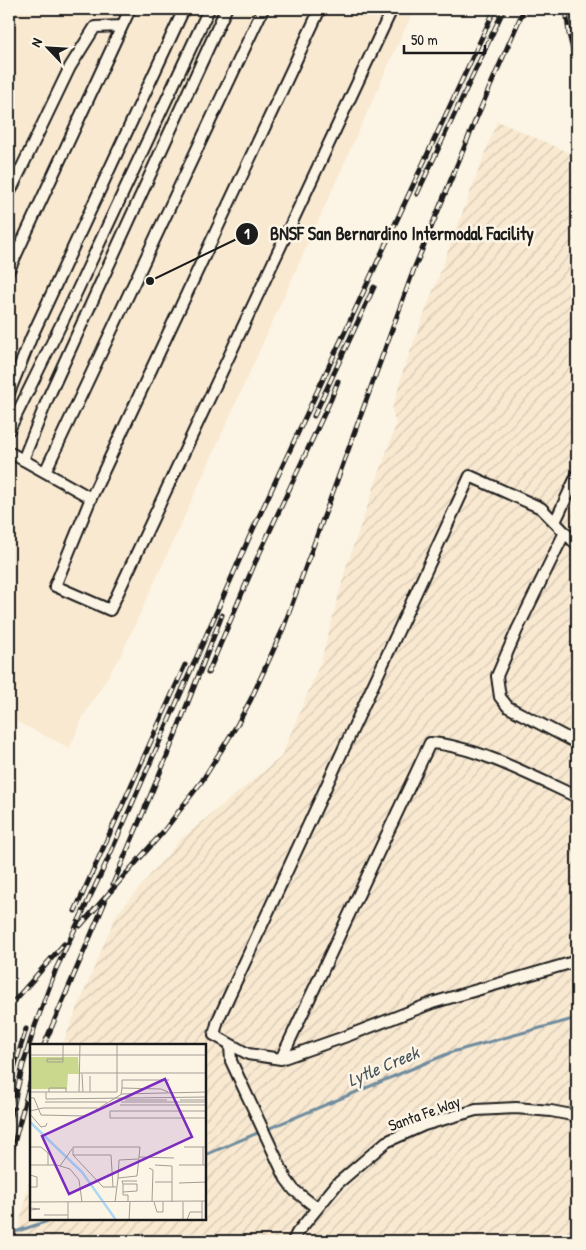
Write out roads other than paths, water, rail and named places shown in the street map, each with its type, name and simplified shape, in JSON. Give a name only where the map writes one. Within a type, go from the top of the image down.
[{"type":"lane","points":[[9,270],[130,9]]},
{"type":"lane","points":[[9,393],[31,338],[184,9]]},
{"type":"lane","points":[[9,430],[75,295],[209,9]]},
{"type":"lane","points":[[23,460],[48,398],[226,9]]},
{"type":"lane","points":[[45,472],[263,9]]},
{"type":"lane","points":[[320,9],[91,498],[55,586],[110,610],[392,9]]},
{"type":"lane","points":[[9,194],[70,67],[95,27],[122,26]]},
{"type":"lane","points":[[9,452],[91,498]]},
{"type":"lane","points":[[555,522],[577,475]]},
{"type":"lane","points":[[577,545],[541,508],[470,476],[218,1020],[214,1035],[230,1046],[248,1054],[281,1059],[432,1003],[577,961]]},
{"type":"lane","points":[[565,532],[517,630],[497,676],[500,696],[508,707],[577,743]]},
{"type":"lane","points":[[281,1059],[430,743],[445,744],[487,757],[577,797]]},
{"type":"lane","points":[[230,1046],[231,1061],[286,1179],[294,1190],[317,1208]]},
{"type":"lane","name":"Santa Fe Way","points":[[293,1241],[297,1233],[336,1184],[386,1142],[424,1126],[476,1110],[516,1108],[551,1111],[577,1116]]},
{"type":"waterway","name":"Lytle Creek","points":[[206,1155],[452,1052],[577,1018]]},
{"type":"waterway","name":"Lytle Creek","points":[[9,1234],[51,1220]]},
{"type":"railway","points":[[9,1124],[23,1065],[56,969],[107,861],[249,538],[495,9]]},
{"type":"railway","points":[[417,194],[504,9]]},
{"type":"railway","points":[[80,926],[163,832],[202,781],[251,699],[283,629],[414,269],[524,9]]},
{"type":"railway","points":[[566,9],[569,34],[577,68]]},
{"type":"railway","points":[[576,9],[577,20]]},
{"type":"railway","points":[[314,416],[374,287]]},
{"type":"railway","points":[[208,673],[254,565],[338,381]]},
{"type":"railway","points":[[113,884],[167,756],[222,615]]},
{"type":"railway","points":[[75,911],[185,665]]},
{"type":"railway","points":[[44,1044],[105,902]]},
{"type":"railway","points":[[9,1007],[64,944]]},
{"type":"railway","points":[[12,1075],[26,1029]]},
{"type":"railway","points":[[9,1170],[30,1083]]},
{"type":"place","name":"BNSF San Bernardino Intermodal Facility","points":[[150,281]]}]
